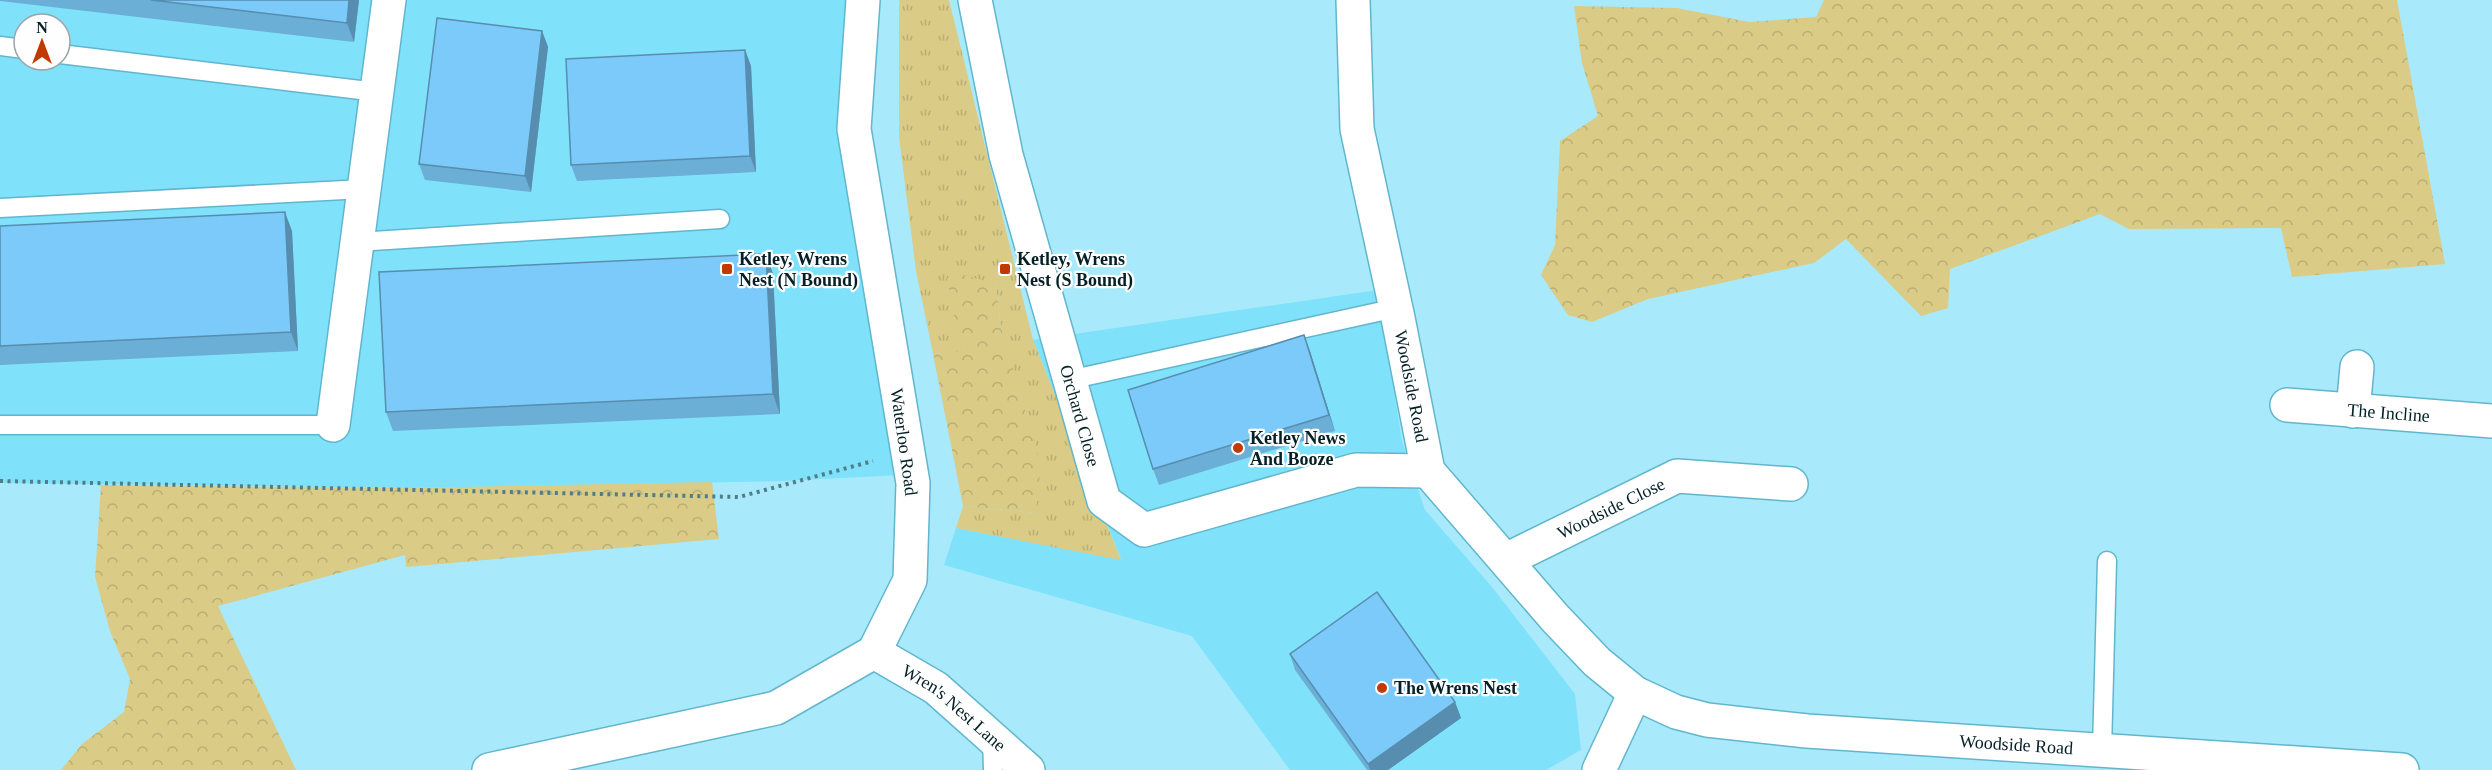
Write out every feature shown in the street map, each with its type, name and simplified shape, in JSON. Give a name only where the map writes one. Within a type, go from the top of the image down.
[{"type":"street","points":[[333,425],[389,0]]},
{"type":"street","name":"Waterloo Road","points":[[863,0],[854,129],[913,483],[910,580],[874,652]]},
{"type":"street","name":"Orchard Close","points":[[975,0],[1006,154],[1104,501],[1144,530],[1356,470],[1428,471]]},
{"type":"street","name":"Woodside Road","points":[[1353,0],[1357,129],[1396,308],[1428,471],[1597,662],[1635,693],[1676,712],[1728,722],[1818,732],[2402,770]]},
{"type":"street","points":[[2353,411],[2357,367]]},
{"type":"street","name":"The Incline","points":[[2287,405],[2492,422]]},
{"type":"street","name":"Woodside Close","points":[[1506,560],[1677,476],[1791,484]]},
{"type":"street","points":[[489,770],[776,708],[874,652]]},
{"type":"street","name":"Wren's Nest Lane","points":[[874,652],[936,688],[1028,770]]},
{"type":"street","points":[[1599,770],[1635,693]]},
{"type":"lane","points":[[72,55],[377,92]]},
{"type":"lane","points":[[0,207],[364,189]]},
{"type":"lane","points":[[357,242],[720,219]]},
{"type":"lane","points":[[1069,380],[1396,308]]},
{"type":"lane","points":[[0,425],[333,425]]},
{"type":"lane","points":[[2102,750],[2107,561]]},
{"type":"lane","points":[[992,738],[993,770]]},
{"type":"path","points":[[0,481],[739,497],[908,452]]},
{"type":"shaded area","points":[[0,0],[847,0],[900,475],[784,481],[411,488],[0,483]]},
{"type":"shaded area","points":[[1378,290],[1402,441],[1425,510],[1492,587],[1575,694],[1581,750],[1546,770],[1290,770],[1192,636],[944,565],[956,528],[1121,559],[1033,340]]},
{"type":"green space","points":[[899,0],[949,0],[1033,340],[1121,560],[956,528],[963,506],[1036,513],[1001,328],[996,284],[961,352],[933,354],[916,271],[899,137]]},
{"type":"green space","points":[[1824,0],[2397,0],[2445,264],[2292,277],[2281,228],[2129,229],[2100,214],[1950,269],[1948,308],[1921,316],[1846,239],[1814,263],[1648,299],[1592,322],[1568,315],[1541,275],[1555,245],[1560,141],[1598,116],[1582,63],[1574,6],[1677,8],[1749,22],[1816,17]]},
{"type":"green space","points":[[963,275],[996,284],[1001,328],[1041,465],[1036,513],[963,506],[933,354],[961,351],[947,278]]},
{"type":"green space","points":[[712,482],[719,539],[406,567],[405,555],[218,606],[296,770],[61,770],[82,744],[124,712],[130,679],[110,631],[95,577],[101,485],[411,488]]},
{"type":"building","points":[[151,0],[349,0],[347,23]]},
{"type":"building","points":[[437,18],[542,31],[525,176],[419,164]]},
{"type":"building","points":[[745,50],[750,156],[571,165],[566,59]]},
{"type":"building","points":[[285,212],[291,332],[0,346],[0,226]]},
{"type":"building","points":[[766,254],[773,394],[386,412],[379,272]]},
{"type":"building","points":[[1304,335],[1329,415],[1153,469],[1128,390]]},
{"type":"building","points":[[1377,592],[1455,702],[1368,764],[1290,654]]},
{"type":"place","name":"Ketley, Wrens Nest (N Bound)","points":[[727,269]]},
{"type":"place","name":"Ketley, Wrens Nest (S Bound)","points":[[1005,269]]},
{"type":"place","name":"Ketley News And Booze","points":[[1238,448]]},
{"type":"place","name":"The Wrens Nest","points":[[1382,688]]}]
